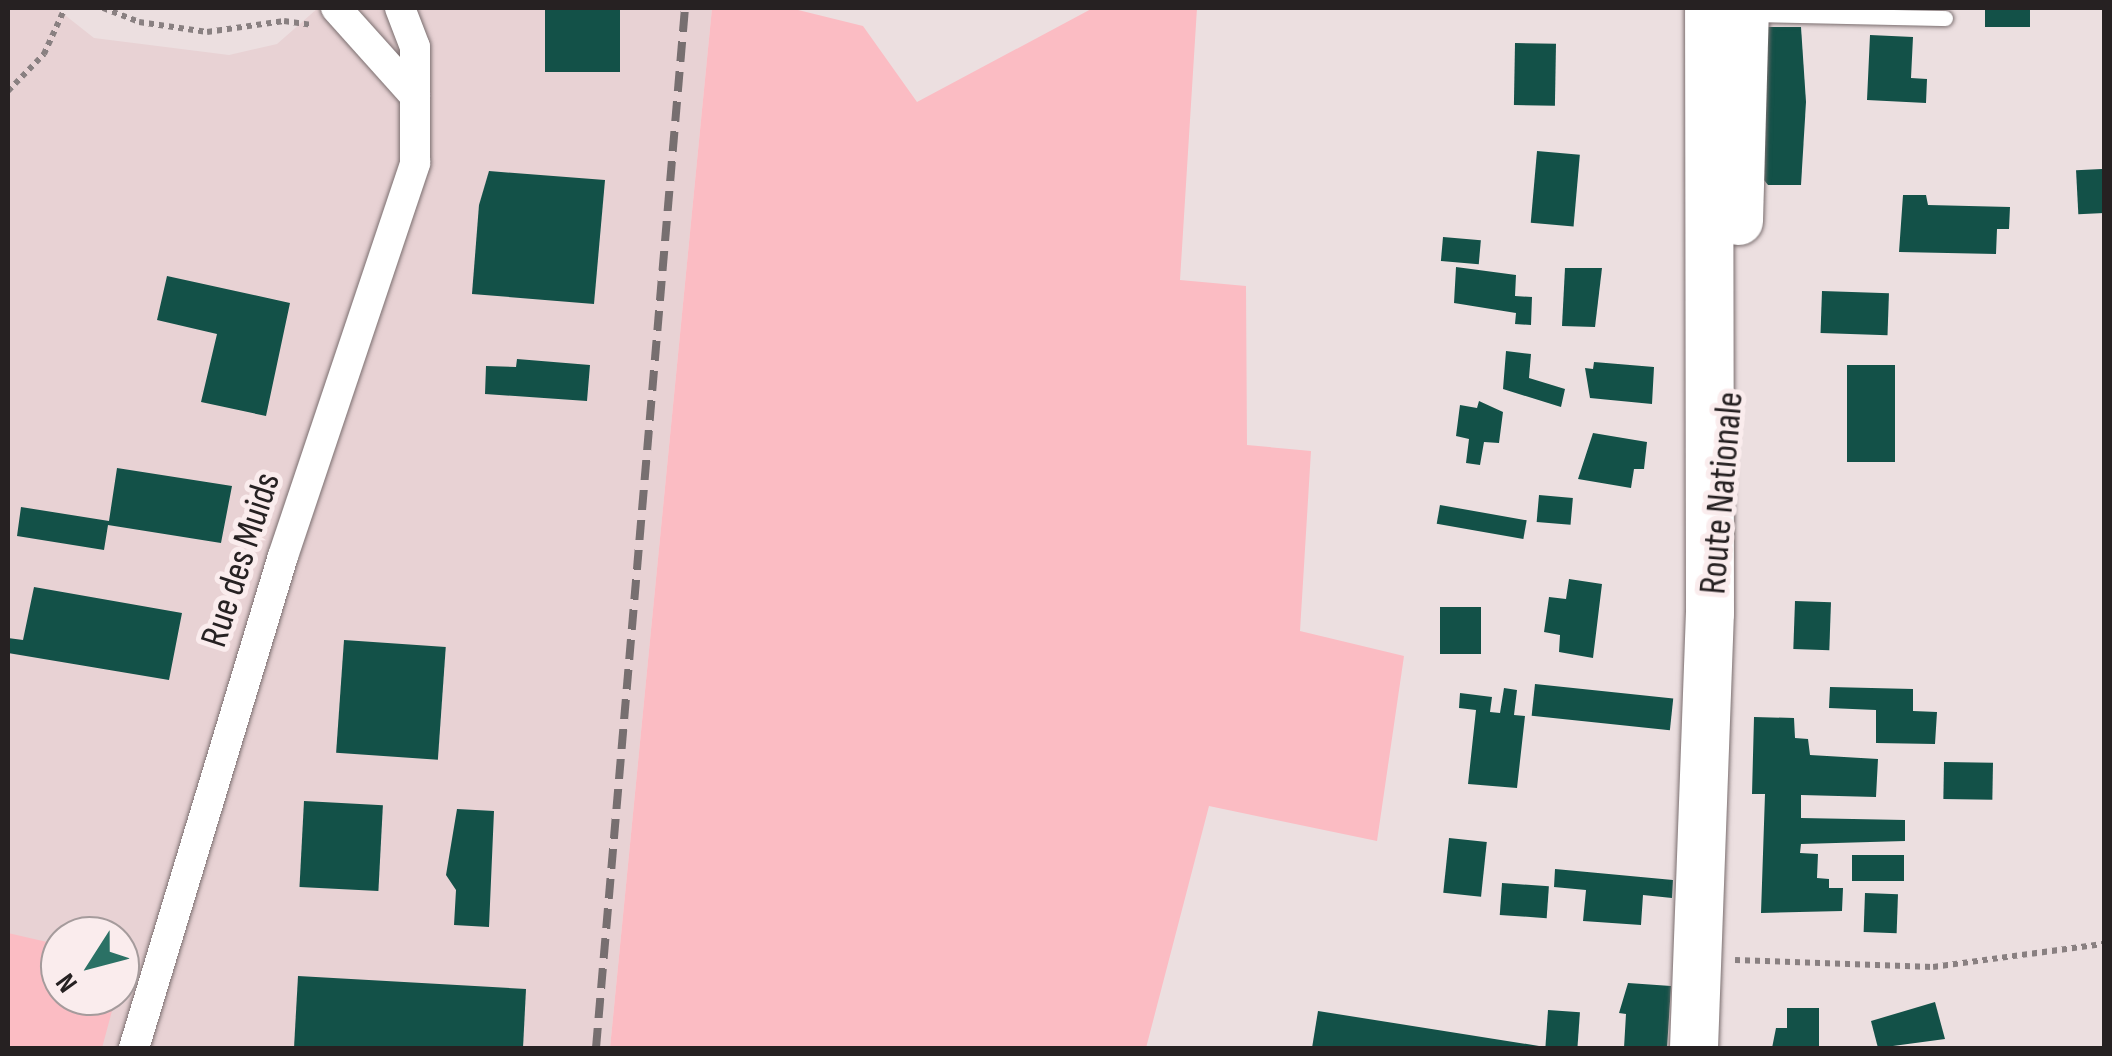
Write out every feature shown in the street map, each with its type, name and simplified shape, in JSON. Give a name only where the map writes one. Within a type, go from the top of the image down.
[{"type":"main road","name":"Route Nationale","points":[[1694,1048],[1732,10]]},
{"type":"street","name":"Rue des Muids","points":[[134,1048],[283,556],[415,163],[415,46],[400,8]]},
{"type":"street","points":[[329,18],[415,96]]},
{"type":"lane","points":[[1732,10],[1944,18]]},
{"type":"path","points":[[8,91],[44,54],[65,8]]},
{"type":"path","points":[[103,8],[140,22],[207,32],[329,18]]},
{"type":"path","points":[[1699,958],[1934,967],[2104,944]]},
{"type":"shaded area","points":[[8,8],[56,8],[94,38],[229,55],[277,44],[318,8],[712,8],[610,1048],[8,1048]]},
{"type":"shaded area","points":[[712,8],[790,8],[863,26],[917,102],[1093,8],[1197,8],[1180,280],[1246,286],[1247,445],[1311,451],[1300,631],[1404,656],[1377,841],[1209,806],[1146,1048],[610,1048]]},
{"type":"shaded area","points":[[8,933],[40,940],[40,1016],[111,1016],[102,1048],[8,1048]]},
{"type":"building","points":[[545,8],[620,8],[620,72],[545,72]]},
{"type":"building","points":[[1985,8],[2030,8],[2030,27],[1985,27]]},
{"type":"building","points":[[1764,27],[1801,27],[1806,102],[1801,185],[1768,185],[1764,180]]},
{"type":"building","points":[[1870,35],[1913,37],[1911,78],[1927,79],[1926,103],[1867,100]]},
{"type":"building","points":[[1515,43],[1556,44],[1555,106],[1514,105]]},
{"type":"building","points":[[1537,151],[1580,155],[1574,226],[1531,223]]},
{"type":"building","points":[[2102,169],[2104,213],[2078,214],[2076,170]]},
{"type":"building","points":[[489,171],[605,180],[594,304],[472,294],[479,205]]},
{"type":"building","points":[[1903,195],[1926,195],[1928,205],[2010,207],[2009,229],[1997,229],[1996,254],[1899,252]]},
{"type":"building","points":[[1443,237],[1481,240],[1479,264],[1441,261]]},
{"type":"building","points":[[1456,267],[1516,275],[1515,296],[1532,297],[1531,325],[1515,324],[1516,313],[1454,303]]},
{"type":"building","points":[[1565,268],[1602,268],[1595,327],[1562,326]]},
{"type":"building","points":[[167,276],[290,303],[266,416],[201,402],[217,334],[157,320]]},
{"type":"building","points":[[1822,291],[1889,293],[1887,335],[1821,333]]},
{"type":"building","points":[[1506,351],[1531,354],[1529,378],[1565,389],[1561,407],[1503,389]]},
{"type":"building","points":[[517,359],[590,365],[587,401],[485,394],[486,366],[516,367]]},
{"type":"building","points":[[1594,362],[1654,367],[1652,404],[1590,398],[1585,368],[1593,369]]},
{"type":"building","points":[[1847,365],[1895,365],[1895,462],[1847,462]]},
{"type":"building","points":[[1479,401],[1503,412],[1499,443],[1484,442],[1480,465],[1466,463],[1469,439],[1456,436],[1460,405],[1477,408]]},
{"type":"building","points":[[1593,433],[1647,442],[1644,469],[1634,469],[1631,488],[1578,479]]},
{"type":"building","points":[[117,468],[232,486],[221,543],[108,525],[104,550],[17,536],[21,507],[109,521]]},
{"type":"building","points":[[1539,495],[1573,498],[1571,525],[1537,522]]},
{"type":"building","points":[[1440,505],[1527,520],[1523,539],[1437,524]]},
{"type":"building","points":[[1569,579],[1602,584],[1593,658],[1559,652],[1560,635],[1544,632],[1549,597],[1566,599]]},
{"type":"building","points":[[34,587],[182,613],[169,680],[8,653],[8,638],[23,640]]},
{"type":"building","points":[[1795,601],[1831,602],[1829,650],[1793,649]]},
{"type":"building","points":[[1440,607],[1481,607],[1481,654],[1440,654]]},
{"type":"building","points":[[344,640],[446,647],[438,760],[336,753]]},
{"type":"building","points":[[1535,684],[1673,699],[1670,730],[1532,716]]},
{"type":"building","points":[[1830,687],[1913,689],[1913,711],[1937,712],[1935,744],[1876,743],[1876,710],[1829,708]]},
{"type":"building","points":[[1504,688],[1517,690],[1514,715],[1525,716],[1517,788],[1468,784],[1476,710],[1459,708],[1460,693],[1492,697],[1490,712],[1500,713]]},
{"type":"building","points":[[1754,717],[1794,718],[1795,738],[1808,739],[1810,755],[1878,759],[1876,797],[1801,795],[1801,818],[1905,820],[1905,841],[1801,844],[1800,853],[1818,854],[1817,878],[1829,879],[1829,888],[1843,888],[1842,911],[1761,913],[1765,794],[1752,794]]},
{"type":"building","points":[[1944,762],[1993,763],[1992,800],[1943,799]]},
{"type":"building","points":[[304,801],[383,805],[378,891],[299,887]]},
{"type":"building","points":[[457,809],[494,811],[489,927],[454,925],[456,890],[446,875]]},
{"type":"building","points":[[1449,838],[1487,842],[1481,897],[1443,893]]},
{"type":"building","points":[[1852,855],[1904,855],[1904,881],[1852,881]]},
{"type":"building","points":[[1555,869],[1673,880],[1672,898],[1643,895],[1641,925],[1583,921],[1586,890],[1554,887]]},
{"type":"building","points":[[1502,883],[1549,886],[1547,918],[1500,915]]},
{"type":"building","points":[[1865,893],[1898,894],[1897,933],[1864,932]]},
{"type":"building","points":[[298,976],[526,989],[523,1048],[294,1048]]},
{"type":"building","points":[[1628,983],[1671,986],[1667,1048],[1624,1048],[1626,1014],[1619,1013]]},
{"type":"building","points":[[1935,1002],[1945,1039],[1878,1048],[1871,1021]]},
{"type":"building","points":[[1787,1008],[1819,1008],[1819,1048],[1772,1048],[1776,1028],[1787,1028]]},
{"type":"building","points":[[1548,1010],[1580,1012],[1577,1048],[1545,1048]]},
{"type":"building","points":[[1318,1011],[1539,1046],[1539,1048],[1312,1048]]},
{"type":"railway","points":[[596,1048],[685,8]]}]
